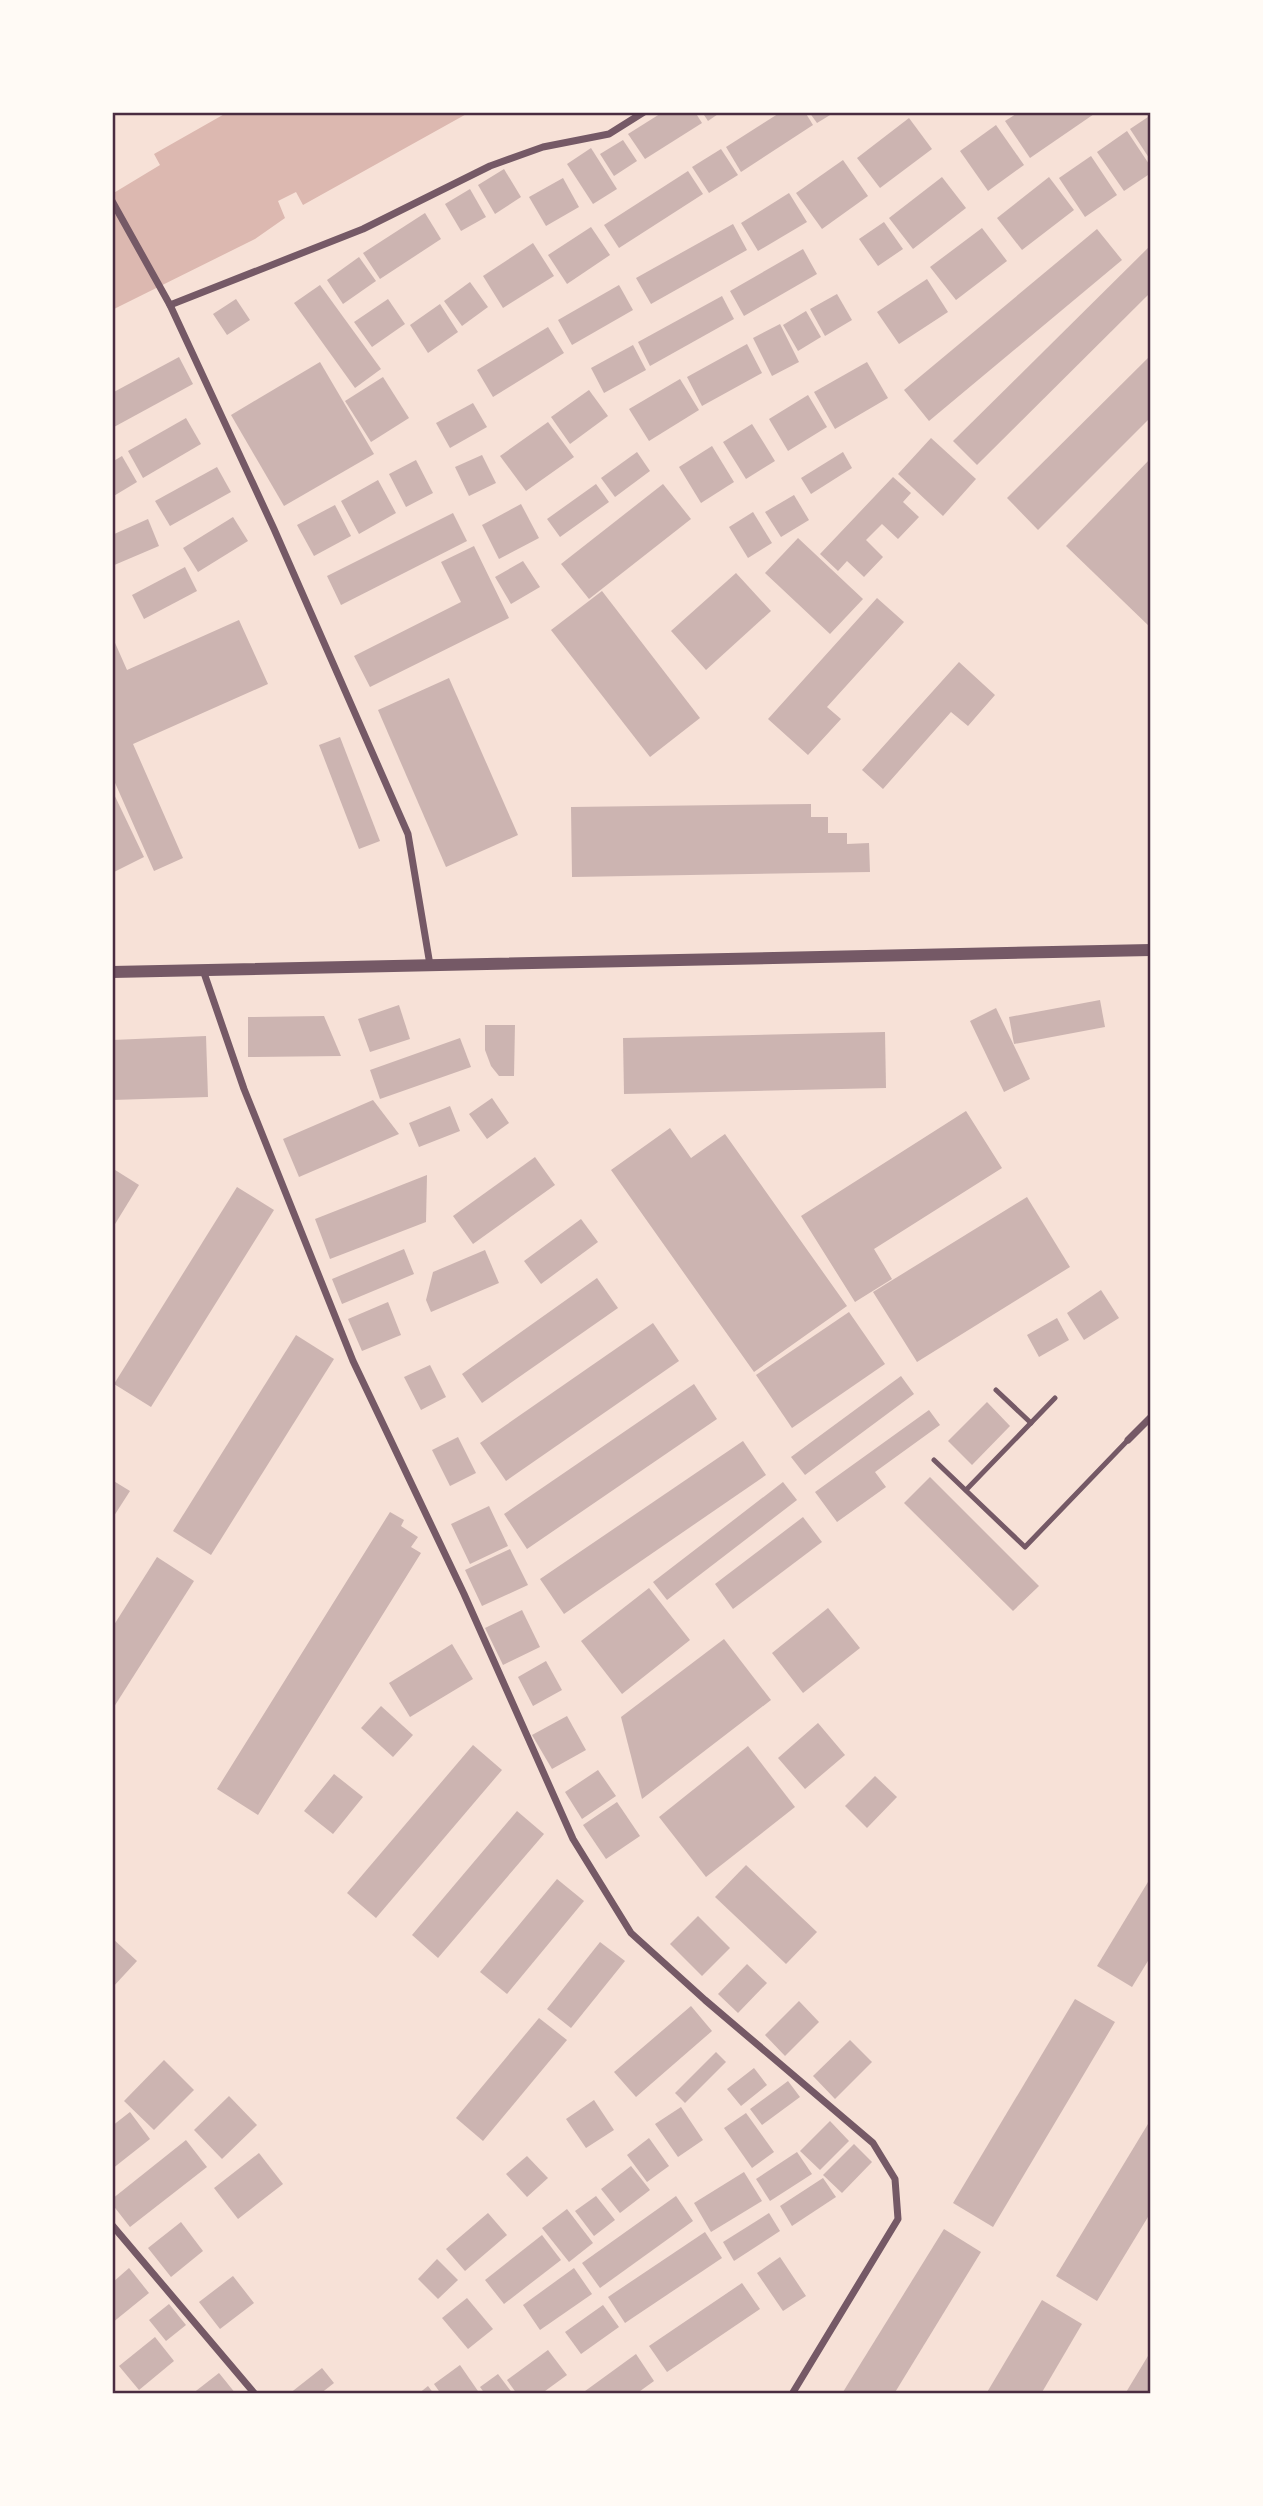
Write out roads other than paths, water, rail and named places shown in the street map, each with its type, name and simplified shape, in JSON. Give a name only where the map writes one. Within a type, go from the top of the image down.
[{"type":"street","points":[[170,305],[363,229],[490,166],[543,147],[609,134],[644,112]]},
{"type":"street","points":[[112,201],[170,305],[274,528],[408,834],[430,965]]},
{"type":"street","points":[[112,972],[1151,950]]},
{"type":"street","points":[[203,970],[244,1089],[354,1361],[464,1594],[573,1839],[631,1933],[705,2000],[873,2143],[895,2179],[898,2220],[792,2394]]},
{"type":"street","points":[[1128,1440],[1151,1417]]},
{"type":"street","points":[[112,2225],[255,2394]]},
{"type":"lane","points":[[996,1390],[1031,1423]]},
{"type":"lane","points":[[966,1490],[1055,1398]]},
{"type":"lane","points":[[934,1460],[1025,1546],[1128,1440]]}]
